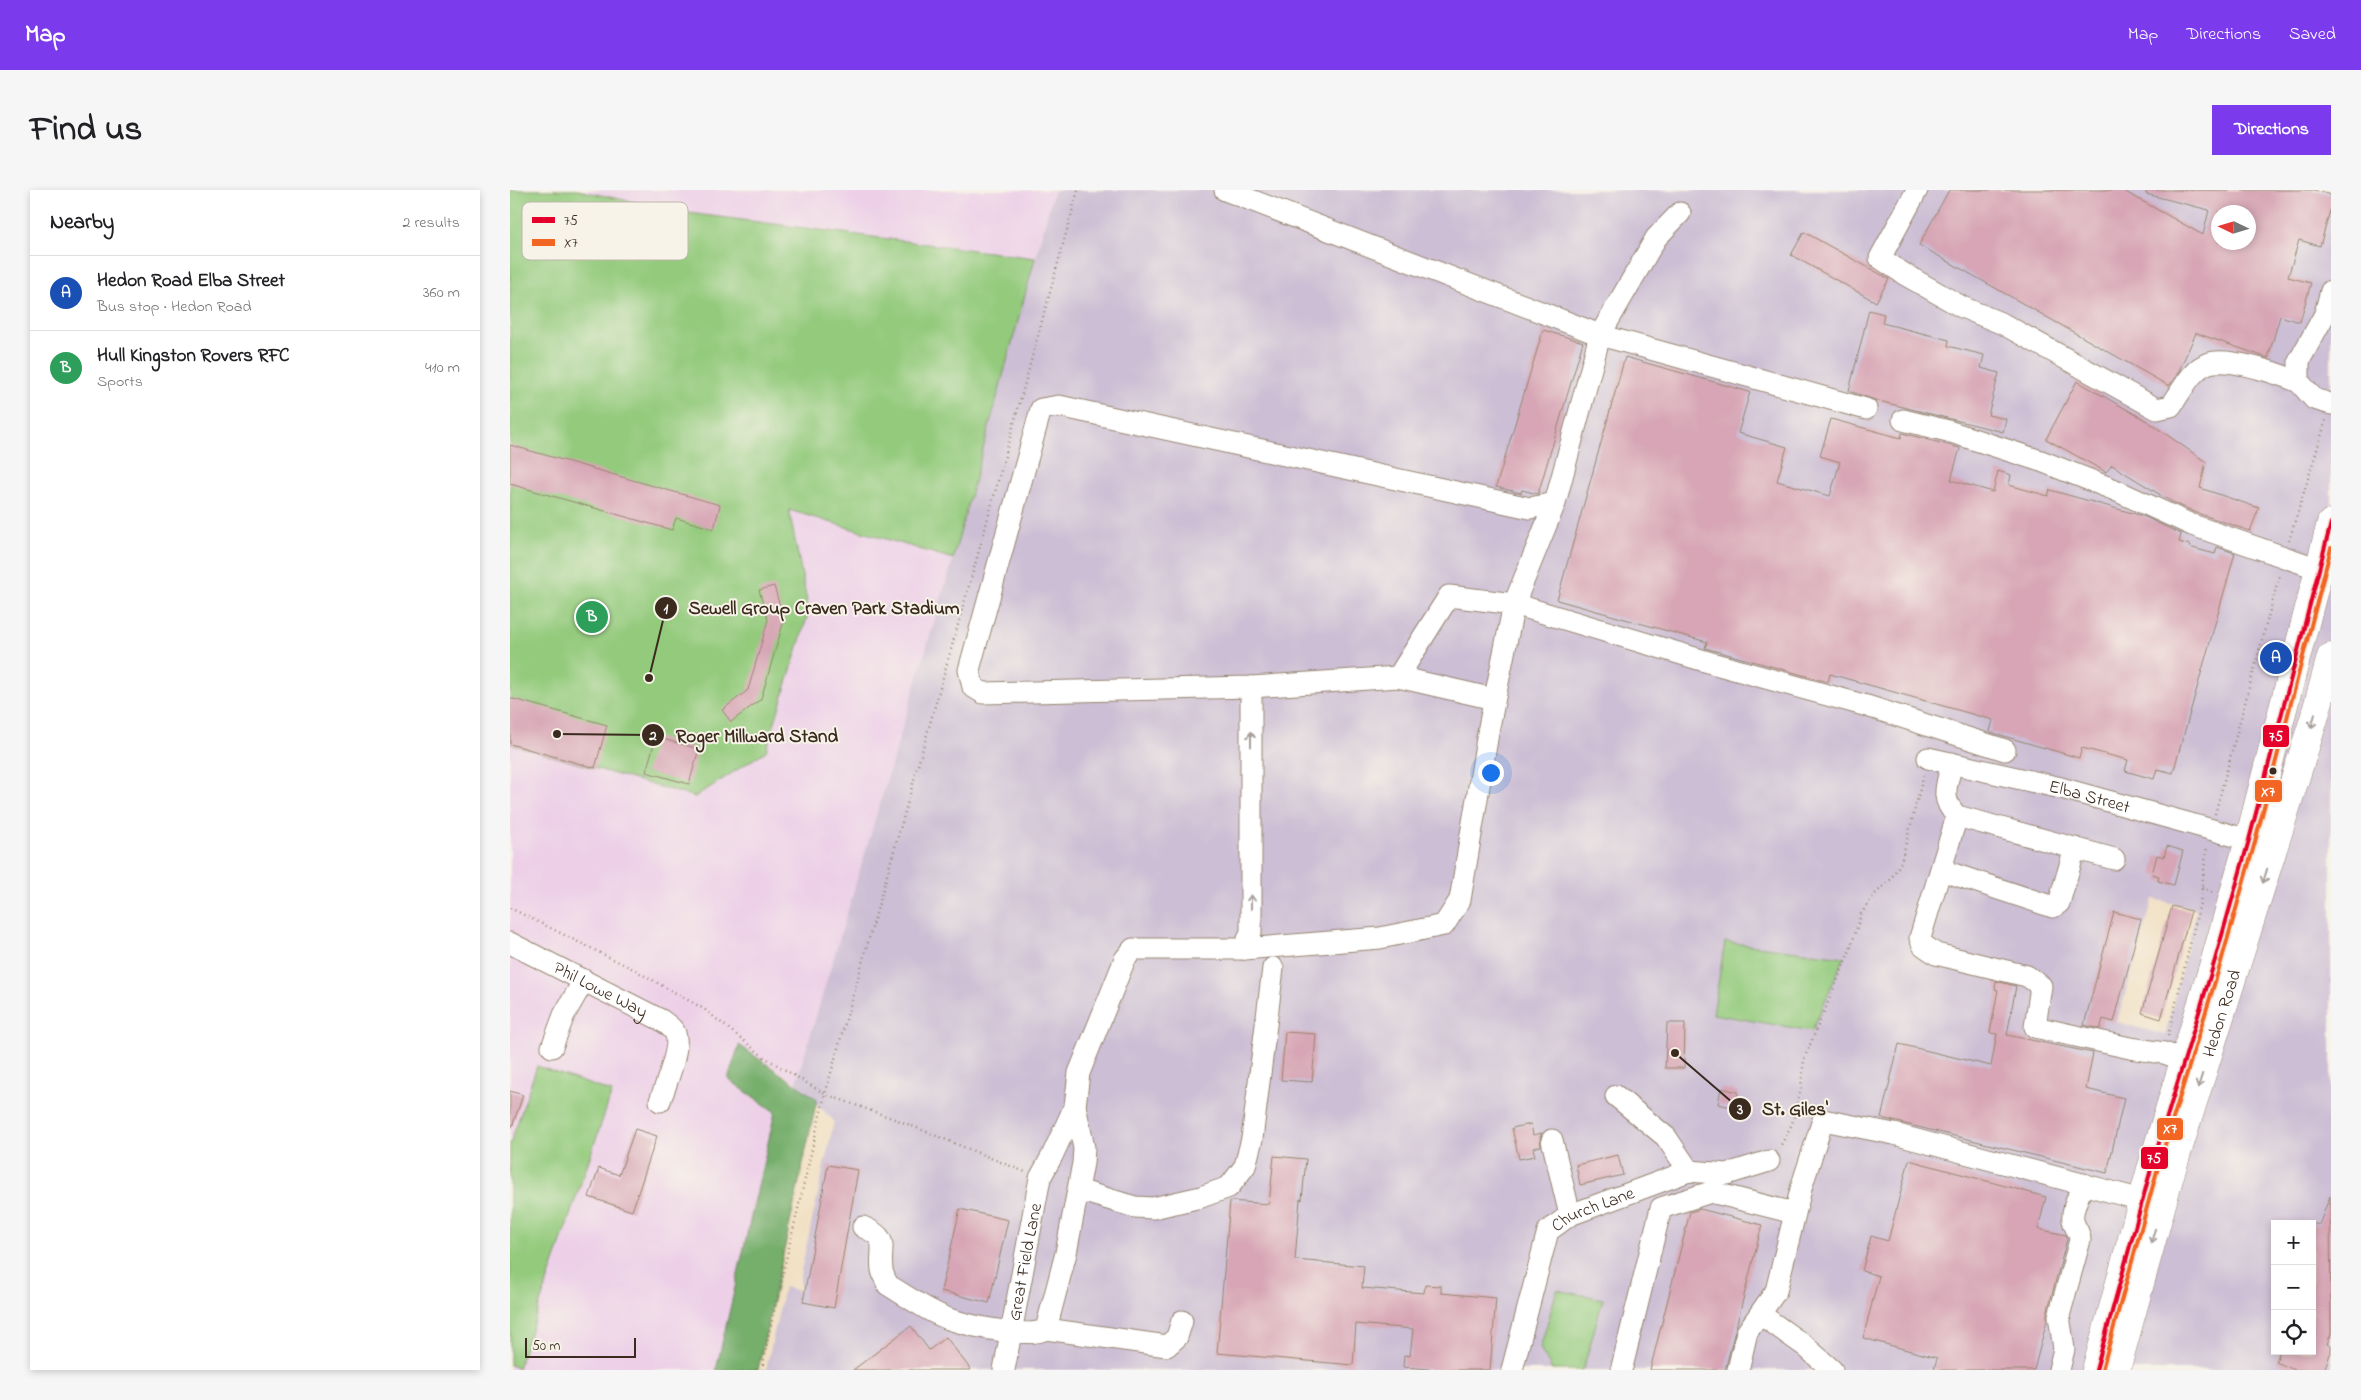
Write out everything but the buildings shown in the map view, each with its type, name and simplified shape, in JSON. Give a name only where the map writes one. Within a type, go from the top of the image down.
[{"type":"highway","name":"Hedon Road","points":[[2096,1370],[2142,1200],[2174,1056],[2249,840],[2331,523]]},
{"type":"highway","name":"Hedon Road","points":[[2116,1370],[2170,1175],[2311,728],[2331,657]]},
{"type":"street","points":[[1225,190],[1600,334],[1866,409]]},
{"type":"street","points":[[1917,190],[1880,258],[1962,307],[2003,324],[2157,409],[2171,406],[2188,379],[2209,363],[2237,364],[2276,373],[2299,382],[2314,399],[2331,404]]},
{"type":"street","points":[[1046,1329],[1066,1252],[1084,1148],[1075,1106],[1079,1073],[1125,959],[1133,949],[1244,949],[1380,938],[1444,925],[1460,900],[1494,699],[1514,604],[1555,502],[1600,334],[1656,238],[1680,213]]},
{"type":"street","points":[[2299,382],[2299,361],[2325,314],[2331,291]]},
{"type":"street","points":[[1494,699],[1398,677],[1251,687],[983,693],[973,687],[969,670],[1041,409],[1059,406],[1530,508],[1555,502]]},
{"type":"street","points":[[1903,420],[1948,431],[2041,461],[2115,490],[2192,525],[2319,569]]},
{"type":"street","points":[[1398,677],[1450,596],[1514,604],[1716,664],[1867,706],[2005,750]]},
{"type":"street","points":[[1244,949],[1251,932],[1251,687]]},
{"type":"street","name":"Elba Street","points":[[1928,758],[2061,788],[2210,831],[2249,840]]},
{"type":"street","points":[[1952,763],[1945,792],[1947,806],[1957,816],[2114,859]]},
{"type":"street","points":[[1957,816],[1920,938],[1923,945],[1936,954],[2027,976],[2034,980],[2041,986],[2035,1027],[2174,1056]]},
{"type":"street","points":[[1941,870],[2053,907],[2059,903],[2075,848]]},
{"type":"street","name":"Phil Lowe Way","points":[[510,943],[661,1020],[674,1030],[677,1038],[676,1048],[660,1101]]},
{"type":"street","points":[[1078,1190],[1135,1207],[1153,1208],[1201,1197],[1229,1187],[1245,1166],[1252,1139],[1273,968]]},
{"type":"street","points":[[552,1047],[564,1015],[584,980]]},
{"type":"street","points":[[1616,1096],[1666,1136],[1689,1171]]},
{"type":"street","name":"Great Field Lane","points":[[1004,1370],[1040,1178],[1075,1106]]},
{"type":"street","points":[[1738,1370],[1747,1332],[1776,1291],[1794,1214],[1823,1120],[1894,1134],[2142,1200]]},
{"type":"street","points":[[1552,1140],[1570,1215]]},
{"type":"street","name":"Church Lane","points":[[1512,1370],[1548,1231],[1570,1215],[1689,1171],[1727,1174],[1769,1161]]},
{"type":"street","points":[[2059,1370],[2064,1349],[2059,1316],[2080,1240],[2080,1232],[2073,1221],[2073,1215],[2083,1184]]},
{"type":"street","points":[[1622,1366],[1661,1208],[1711,1192],[1794,1214]]},
{"type":"street","points":[[863,1227],[877,1233],[882,1241],[882,1270],[888,1285],[951,1320],[1010,1331],[1037,1332],[1046,1329],[1167,1346],[1177,1337],[1182,1321]]},
{"type":"street","points":[[1760,1314],[1805,1346],[1832,1370]]},
{"type":"path","points":[[762,1370],[768,1332],[825,1094],[981,545],[1078,190]]},
{"type":"path","points":[[2174,1056],[2200,903],[2210,831],[2259,644],[2331,404]]},
{"type":"path","points":[[1769,1161],[1777,1152],[1792,1124],[1801,1086],[1804,1060],[1850,950],[1862,914],[1874,895],[1890,880],[1902,862],[1928,758]]},
{"type":"path","points":[[510,908],[631,968],[704,1009],[764,1057],[825,1094],[900,1121],[1040,1178]]},
{"type":"shaded area","points":[[577,190],[1054,190],[1035,258],[688,213],[688,202],[634,202]]},
{"type":"shaded area","points":[[1054,190],[2331,190],[2331,1370],[766,1370],[784,1287],[800,1291],[800,1275],[834,1121],[796,1083],[953,559]],"holes":[[[2153,899],[2197,909],[2165,1035],[2117,1022]]]},
{"type":"shaded area","points":[[510,426],[953,559],[796,1083],[739,1045],[728,1078],[775,1112],[716,1370],[510,1370],[510,939],[512,932],[510,930]]},
{"type":"green space","points":[[510,190],[577,190],[634,202],[522,202],[522,260],[688,260],[688,213],[1035,258],[953,559],[789,510],[809,611],[766,751],[695,797],[510,744]]},
{"type":"green space","points":[[1725,942],[1844,957],[1812,1031],[1713,1014]]},
{"type":"green space","points":[[739,1045],[817,1099],[758,1370],[716,1370],[775,1112],[728,1079]]},
{"type":"green space","points":[[537,1066],[612,1092],[518,1368],[510,1365],[510,1144]]},
{"type":"green space","points":[[1557,1290],[1603,1299],[1583,1370],[1552,1370],[1540,1348]]},
{"type":"transit line","name":"75","points":[[2096,1370],[2151,1169],[2215,960],[2249,840],[2331,523]]},
{"type":"transit line","name":"X7","points":[[2102,1370],[2157,1171],[2221,962],[2255,842],[2331,548]]},
{"type":"place","name":"Hull Kingston Rovers RFC","points":[[592,617]]},
{"type":"place","name":"Hedon Road Elba Street","points":[[2276,658]]},
{"type":"place","name":"Sewell Group Craven Park Stadium","points":[[649,678]]},
{"type":"place","name":"Roger Millward Stand","points":[[557,734]]},
{"type":"place","name":"St. Giles'","points":[[1675,1053]]}]
